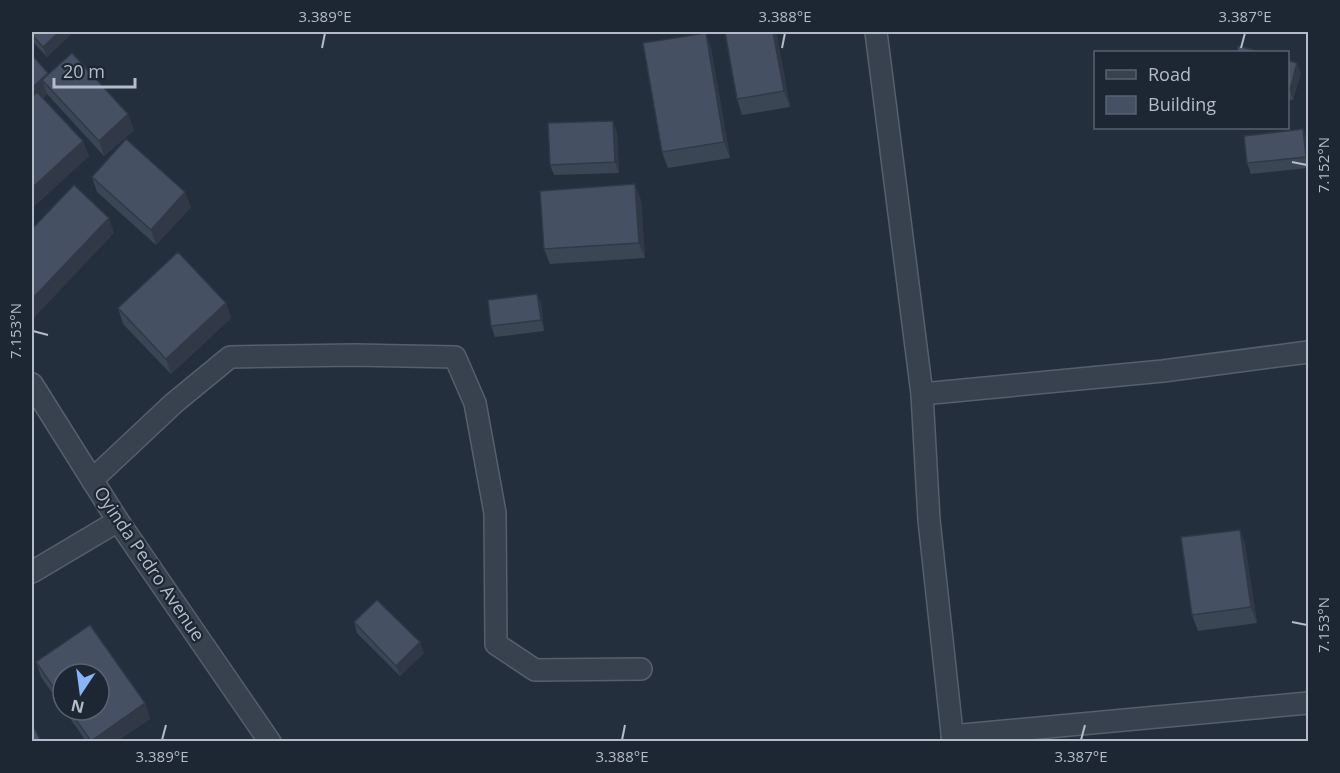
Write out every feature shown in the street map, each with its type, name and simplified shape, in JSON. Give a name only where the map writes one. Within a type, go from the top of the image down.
[{"type":"street","points":[[876,32],[922,394],[929,520],[952,739],[1308,703]]},
{"type":"street","points":[[922,394],[1163,371],[1308,352]]},
{"type":"street","points":[[92,480],[174,402],[230,357],[354,355],[455,357],[475,404],[495,513],[496,644],[535,670],[641,669]]},
{"type":"street","name":"Oyinda Pedro Avenue","points":[[32,384],[118,521],[270,741]]},
{"type":"street","points":[[32,572],[118,521]]},
{"type":"building","points":[[32,32],[59,32],[43,47]]},
{"type":"building","points":[[725,32],[773,32],[784,91],[737,99]]},
{"type":"building","points":[[706,33],[724,142],[662,152],[643,43]]},
{"type":"building","points":[[1238,46],[1257,51],[1237,51]]},
{"type":"building","points":[[72,53],[128,114],[99,141],[42,80]]},
{"type":"building","points":[[32,55],[48,73],[32,88]]},
{"type":"building","points":[[1289,61],[1297,63],[1289,90]]},
{"type":"building","points":[[37,92],[83,141],[32,188],[32,97]]},
{"type":"building","points":[[613,121],[615,162],[550,165],[548,123]]},
{"type":"building","points":[[1303,129],[1306,157],[1247,163],[1244,136]]},
{"type":"building","points":[[126,139],[185,192],[151,230],[92,177]]},
{"type":"building","points":[[635,184],[639,243],[544,249],[540,191]]},
{"type":"building","points":[[74,185],[109,218],[32,299],[32,229]]},
{"type":"building","points":[[178,252],[226,303],[166,359],[118,308]]},
{"type":"building","points":[[537,294],[541,320],[491,326],[488,300]]},
{"type":"building","points":[[1240,530],[1251,607],[1192,615],[1181,537]]},
{"type":"building","points":[[377,600],[420,642],[396,666],[354,622]]},
{"type":"building","points":[[90,625],[145,703],[91,741],[78,722],[111,722],[111,662],[51,662],[51,684],[36,662]]},
{"type":"building","points":[[32,724],[41,741],[32,741]]}]
